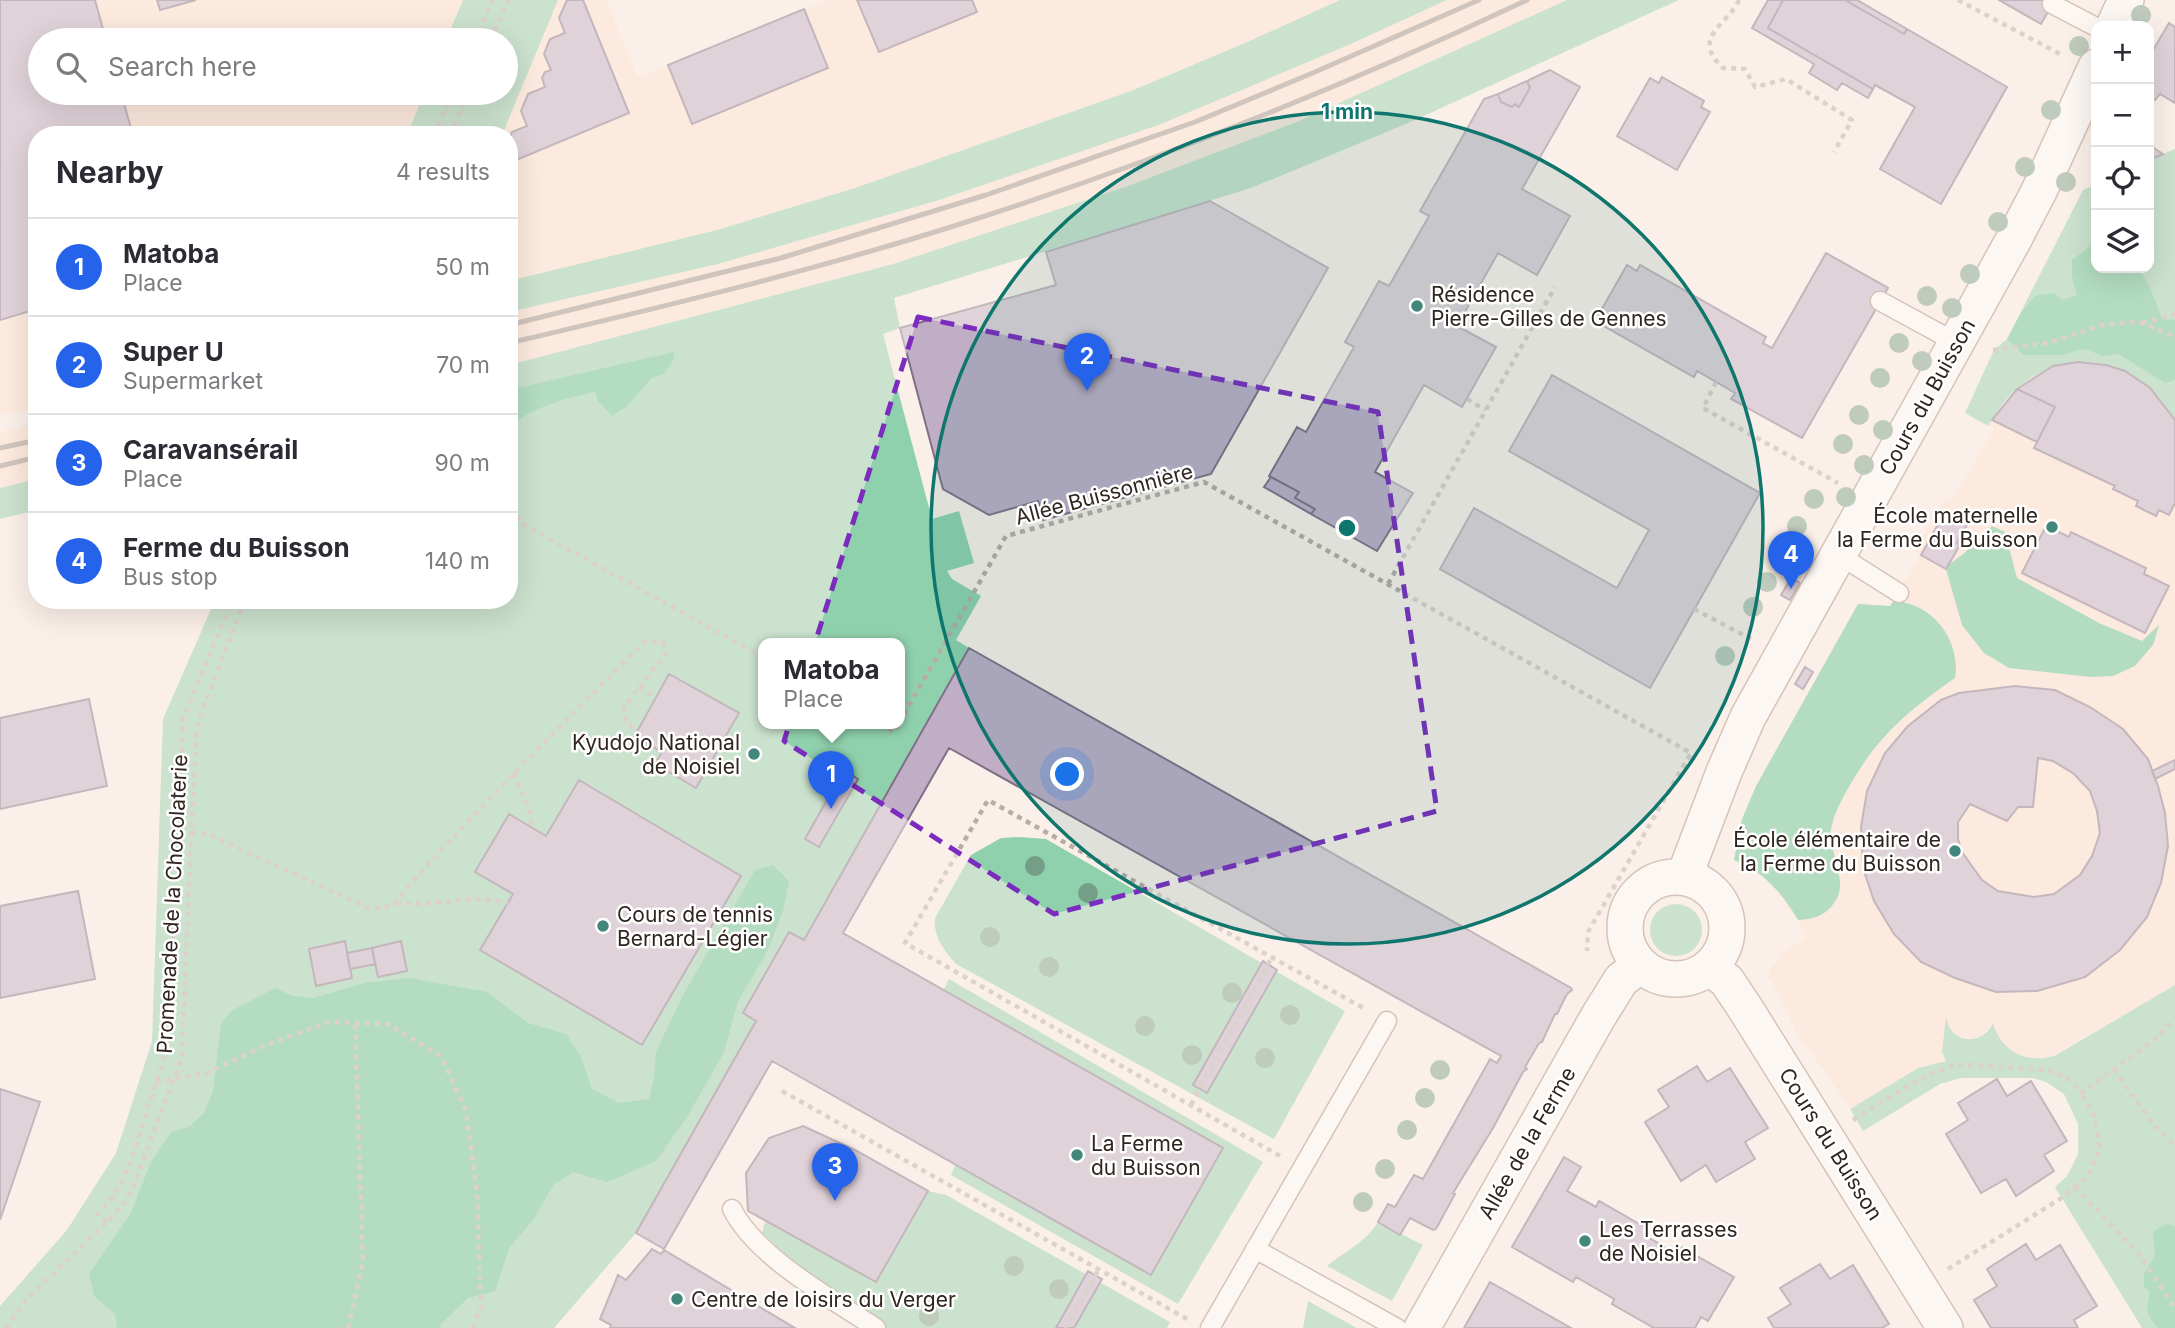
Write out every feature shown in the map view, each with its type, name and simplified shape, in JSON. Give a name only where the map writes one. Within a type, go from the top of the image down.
[{"type":"street","points":[[2116,21],[2126,0]]},
{"type":"street","name":"Cours du Buisson","points":[[1684,877],[1748,717],[2039,191],[2091,78]]},
{"type":"street","points":[[1667,877],[1684,877],[1704,884],[1719,899],[1727,919],[1728,930],[1722,951],[1709,967],[1682,979],[1667,979],[1640,965],[1626,940],[1625,923],[1629,907],[1638,893],[1667,877]]},
{"type":"street","name":"Allée de la Ferme","points":[[1422,1328],[1598,1017],[1621,980],[1640,965]]},
{"type":"street","name":"Cours du Buisson","points":[[1709,967],[1727,981],[1945,1328]]},
{"type":"lane","points":[[2052,4],[2091,24]]},
{"type":"lane","points":[[1880,301],[1957,343]]},
{"type":"lane","points":[[1839,555],[1899,593]]},
{"type":"lane","points":[[1210,1328],[1387,1021]]},
{"type":"lane","points":[[732,1209],[740,1226],[800,1280],[876,1328]]},
{"type":"lane","points":[[1255,1249],[1397,1328]]},
{"type":"path","points":[[480,28],[493,0]]},
{"type":"path","points":[[496,28],[508,0]]},
{"type":"path","points":[[1739,0],[1733,12],[1718,25],[1710,37],[1711,51],[1718,63],[1723,68],[1745,69],[1755,87],[1786,79],[1852,120],[1834,152]]},
{"type":"path","points":[[1958,0],[2060,54]]},
{"type":"path","points":[[438,126],[447,105]]},
{"type":"path","points":[[454,126],[463,105]]},
{"type":"path","points":[[1388,583],[1555,287]]},
{"type":"path","points":[[1994,350],[2048,344],[2103,326],[2141,323],[2175,314]]},
{"type":"path","points":[[2141,323],[2174,339]]},
{"type":"path","points":[[1716,382],[1703,408],[1839,483]]},
{"type":"path","points":[[1467,399],[1485,410]]},
{"type":"path","name":"Allée Buissonnière","points":[[905,713],[1006,536],[1204,482],[1691,753],[1588,932],[1587,951]]},
{"type":"path","points":[[518,518],[526,526],[758,654]]},
{"type":"path","points":[[107,1222],[98,1214],[114,1196],[129,1166],[168,1040],[183,719],[228,609]]},
{"type":"path","name":"Promenade de la Chocolaterie","points":[[6,1328],[25,1301],[124,1203],[135,1182],[182,1057],[197,731],[202,711],[242,609]]},
{"type":"path","points":[[1694,609],[1751,639]]},
{"type":"path","points":[[396,903],[418,875],[568,716],[643,643],[664,643],[665,654],[624,707],[625,721],[637,731]]},
{"type":"path","points":[[639,687],[656,698]]},
{"type":"path","points":[[514,773],[529,809],[532,828]]},
{"type":"path","points":[[1302,1168],[905,943],[988,800],[1387,1021]]},
{"type":"path","points":[[191,833],[208,834],[366,907],[380,909],[396,903],[419,904],[477,899],[508,902]]},
{"type":"path","points":[[1191,1105],[1272,957]]},
{"type":"path","points":[[2081,1093],[2154,1040],[2175,1019]]},
{"type":"path","points":[[156,1082],[207,1073],[266,1045],[329,1022],[388,1024],[441,1056],[466,1111],[477,1191],[481,1308],[472,1328]]},
{"type":"path","points":[[348,1328],[363,1261],[355,1023]]},
{"type":"path","points":[[1826,1137],[1922,1078],[1956,1064],[2046,1070],[2066,1077],[2081,1093],[2094,1116],[2100,1149],[2088,1176],[2060,1199],[1919,1286]]},
{"type":"path","points":[[2114,1069],[2153,1124],[2175,1146]]},
{"type":"path","points":[[782,1091],[1191,1321]]},
{"type":"path","points":[[2075,1187],[2139,1254],[2175,1308]]},
{"type":"path","points":[[1065,1328],[1098,1269]]},
{"type":"highlighted area","points":[[918,317],[1378,412],[1437,811],[1054,914],[784,741]]},
{"type":"shaded area","points":[[0,0],[606,0],[638,77],[827,0],[1340,0],[1131,91],[855,188],[717,230],[518,279],[518,126],[28,126],[28,409],[0,416]]},
{"type":"shaded area","points":[[1447,0],[1567,0],[1299,121],[1128,186],[893,264],[518,363],[518,310],[718,264],[939,200],[1353,43]]},
{"type":"shaded area","name":"École élémentaire de la Ferme du Buisson","points":[[2078,362],[2106,365],[2125,371],[2150,388],[2175,420],[2175,985],[2049,1058],[2032,1059],[2010,1050],[1998,1037],[1993,1024],[1981,1037],[1968,1040],[1958,1037],[1947,1025],[1947,1061],[1918,1068],[1850,1109],[1798,1036],[1771,980],[1768,980],[1769,969],[1781,955],[1799,941],[1804,942],[1804,932],[1780,894],[1765,877],[1734,860],[1742,819],[1756,786],[1858,604],[1890,606],[1921,555],[1915,551],[1945,499],[1951,502],[1994,429],[1988,426],[2013,392],[2034,376],[2053,366]]},
{"type":"shaded area","points":[[28,425],[28,481],[0,488],[0,432]]},
{"type":"green space","points":[[463,0],[558,0],[518,96],[518,28],[451,28]]},
{"type":"green space","points":[[1340,0],[1447,0],[1161,124],[939,200],[718,264],[518,310],[518,279],[717,230],[855,188],[1131,91]]},
{"type":"green space","points":[[1567,0],[1679,0],[1406,124],[1251,188],[894,298],[900,328],[883,334],[932,519],[959,511],[974,563],[947,571],[952,579],[981,596],[956,640],[969,648],[804,940],[789,932],[743,1013],[756,1021],[636,1233],[554,1328],[0,1328],[0,1306],[67,1230],[116,1153],[152,1041],[163,719],[211,609],[518,609],[518,363],[893,264],[1128,186],[1299,121]]},
{"type":"green space","points":[[419,105],[514,105],[506,126],[411,126]]},
{"type":"green space","points":[[2175,149],[2175,420],[2158,397],[2135,377],[2101,363],[2083,362],[2065,364],[2030,379],[2010,395],[1988,426],[1965,413],[1994,350],[2007,339],[2083,190],[2091,187],[2091,273],[2154,273],[2154,158]]},
{"type":"green space","points":[[2091,246],[2091,273],[2141,273],[2149,285],[2162,319],[2175,320],[2175,380],[2165,383],[2119,354],[2103,356],[2085,349],[2064,355],[2024,355],[2007,339],[2021,313],[2035,296],[2054,293],[2062,300],[2077,295],[2072,276],[2072,260]]},
{"type":"green space","points":[[674,352],[674,359],[664,374],[652,378],[627,406],[612,416],[598,401],[595,392],[550,404],[518,420],[518,388]]},
{"type":"green space","points":[[28,481],[28,512],[0,519],[0,488]]},
{"type":"green space","points":[[1992,526],[2005,532],[2017,578],[2099,623],[2142,641],[2159,625],[2153,645],[2135,666],[2113,676],[2090,677],[2009,668],[1984,653],[1962,625],[1946,569]]},
{"type":"green space","points":[[1894,600],[1925,611],[1941,626],[1955,656],[1955,678],[1896,725],[1861,768],[1839,806],[1831,830],[1840,891],[1821,915],[1798,920],[1771,884],[1754,870],[1734,860],[1742,819],[1756,786],[1858,604],[1890,606]]},
{"type":"green space","points":[[1001,838],[1046,839],[1345,1011],[1274,1139],[956,964],[938,937],[935,918],[971,855]]},
{"type":"green space","points":[[773,865],[789,881],[783,911],[767,952],[738,1001],[724,1052],[687,1117],[656,1161],[607,1182],[573,1172],[554,1184],[533,1220],[509,1248],[495,1291],[468,1298],[440,1325],[441,1328],[117,1328],[115,1314],[94,1296],[89,1274],[131,1213],[150,1164],[171,1132],[189,1127],[204,1113],[213,1091],[221,1023],[233,1010],[275,988],[293,996],[313,998],[364,983],[409,978],[487,992],[528,1023],[566,1034],[581,1057],[592,1089],[619,1103],[649,1099],[656,1052],[682,997],[755,870]]},
{"type":"green space","points":[[1676,904],[1686,906],[1694,912],[1700,920],[1700,940],[1694,948],[1686,954],[1676,956],[1666,954],[1658,948],[1652,940],[1650,930],[1652,920],[1658,912],[1666,906]]},
{"type":"green space","points":[[949,979],[1263,1162],[1178,1304],[951,1175],[955,1165],[1150,1275],[1223,1148],[944,989]]},
{"type":"green space","points":[[2175,985],[2175,1328],[2142,1328],[2055,1187],[2067,1176],[2078,1154],[2078,1124],[2064,1094],[2046,1082],[2032,1078],[1961,1078],[1940,1084],[1863,1131],[1850,1109],[1918,1068],[1946,1061],[1942,1052],[1946,1016],[1948,1025],[1959,1037],[1974,1039],[1988,1031],[1993,1023],[2002,1042],[2009,1049],[2026,1057],[2046,1058],[2056,1055]]},
{"type":"green space","points":[[928,1191],[946,1195],[1170,1322],[1167,1328],[885,1328],[817,1284],[762,1233],[765,1222],[876,1282]]},
{"type":"green space","points":[[1378,1222],[1423,1245],[1392,1301],[1327,1266],[1362,1241]]},
{"type":"green space","points":[[2166,1224],[2175,1226],[2175,1328],[2158,1328],[2154,1323],[2148,1312],[2150,1293],[2144,1286],[2144,1273],[2155,1256],[2153,1232]]},
{"type":"green space","points":[[1308,1301],[1357,1328],[1303,1328]]},
{"type":"building","points":[[0,0],[95,0],[103,28],[28,28],[28,105],[124,105],[130,126],[28,126],[28,312],[0,320]]},
{"type":"building","points":[[157,0],[196,0],[160,10]]},
{"type":"building","points":[[567,0],[583,0],[629,113],[518,159],[518,130],[527,126],[521,111],[528,94],[545,87],[542,78],[545,72],[551,70],[544,54],[550,39],[565,33],[559,18]]},
{"type":"building","points":[[857,0],[972,0],[977,12],[879,52]]},
{"type":"building","points":[[1768,0],[1783,0],[1768,28],[1873,89],[1868,98],[1842,83],[1837,90],[1809,73],[1814,64],[1752,28]]},
{"type":"building","points":[[1783,0],[1845,0],[1904,34],[1907,29],[2007,87],[1941,204],[1880,169],[1915,107],[1875,85],[1873,89],[1768,28]]},
{"type":"building","points":[[1845,0],[1857,0],[1907,29],[1904,34]]},
{"type":"building","points":[[1999,0],[2055,0],[2041,24]]},
{"type":"building","points":[[804,9],[828,68],[692,124],[668,65]]},
{"type":"building","points":[[2169,23],[2175,27],[2175,103],[2160,94],[2154,99],[2154,48]]},
{"type":"building","name":"Résidence Pierre-Gilles de Gennes","points":[[1550,70],[1580,87],[1522,189],[1570,216],[1537,275],[1498,253],[1457,326],[1496,347],[1462,407],[1424,385],[1375,472],[1413,493],[1377,551],[1311,514],[1315,509],[1295,498],[1299,492],[1269,476],[1297,427],[1306,432],[1354,347],[1345,342],[1379,281],[1389,286],[1429,216],[1420,211],[1484,99],[1498,94],[1501,102],[1519,107],[1530,88],[1527,81]]},
{"type":"building","points":[[1662,77],[1704,101],[1701,107],[1710,112],[1677,170],[1617,136],[1650,78],[1659,83]]},
{"type":"building","points":[[1527,81],[1530,88],[1519,107],[1501,102],[1498,94]]},
{"type":"building","points":[[2154,148],[2163,154],[2154,158]]},
{"type":"building","points":[[1210,201],[1328,268],[1211,474],[1043,520],[1038,501],[989,515],[943,489],[900,328],[1056,285],[1046,252]]},
{"type":"building","points":[[1826,253],[1888,288],[1802,438],[1731,399],[1735,393],[1697,371],[1694,377],[1595,321],[1627,265],[1637,271],[1640,265],[1766,337],[1763,343],[1772,348]]},
{"type":"building","points":[[2078,362],[2106,365],[2125,371],[2150,388],[2175,420],[2175,503],[2169,515],[2159,510],[2156,516],[2136,506],[2138,501],[2113,489],[2115,486],[2034,448],[2055,407],[2017,389],[2053,366]]},
{"type":"building","points":[[1552,375],[1760,493],[1650,688],[1440,569],[1474,508],[1617,588],[1649,530],[1509,451]]},
{"type":"building","points":[[2017,389],[2055,407],[2037,442],[1992,420]]},
{"type":"building","points":[[1271,477],[1299,492],[1295,498],[1315,509],[1311,514],[1264,487]]},
{"type":"building","points":[[1946,510],[1968,523],[1957,543],[1960,545],[1946,569],[1921,555]]},
{"type":"building","points":[[2046,526],[2069,537],[2071,532],[2146,568],[2144,574],[2169,586],[2145,633],[2022,573]]},
{"type":"building","points":[[1791,578],[1800,583],[1790,600],[1781,595]]},
{"type":"building","points":[[969,648],[1571,988],[1542,1042],[1525,1067],[1527,1069],[1453,1193],[1455,1194],[1436,1229],[1410,1218],[1400,1235],[1378,1222],[1388,1204],[1395,1207],[1414,1175],[1423,1179],[1490,1059],[1497,1063],[1501,1056],[949,748],[843,933],[1223,1148],[1151,1275],[772,1061],[664,1249],[636,1233],[756,1021],[743,1013],[789,932],[804,940]]},
{"type":"building","points":[[1805,667],[1813,672],[1803,689],[1795,684]]},
{"type":"building","points":[[669,674],[739,713],[696,788],[655,764],[662,752],[634,737]]},
{"type":"building","points":[[2015,686],[2055,690],[2090,707],[2123,729],[2148,759],[2165,813],[2168,846],[2161,883],[2147,917],[2120,950],[2085,977],[2037,991],[1996,992],[1955,978],[1921,962],[1894,934],[1874,901],[1863,868],[1861,827],[1867,791],[1885,753],[1908,726],[1941,700],[1959,693]],"holes":[[[2038,758],[2053,761],[2074,774],[2090,791],[2097,811],[2100,833],[2092,856],[2080,875],[2054,894],[2034,897],[1998,891],[1982,880],[1962,852],[1958,839],[1958,822],[1970,804],[2007,821],[2018,807],[2033,807]]]},
{"type":"building","points":[[89,699],[107,786],[0,809],[0,718]]},
{"type":"building","points":[[2175,760],[2175,769],[2155,779],[2152,771]]},
{"type":"building","points":[[844,770],[858,779],[819,847],[805,839]]},
{"type":"building","name":"Cours de tennis Bernard-Légier","points":[[579,780],[741,876],[642,1045],[480,950],[513,894],[475,872],[509,814],[546,836]]},
{"type":"building","points":[[78,891],[95,979],[0,998],[0,906]]},
{"type":"building","points":[[345,941],[352,978],[316,986],[309,949]]},
{"type":"building","points":[[401,941],[407,971],[378,977],[372,948]]},
{"type":"building","points":[[372,948],[375,964],[350,969],[347,953]]},
{"type":"building","points":[[1263,961],[1277,970],[1207,1093],[1193,1085]]},
{"type":"building","points":[[1697,1066],[1707,1082],[1730,1068],[1768,1128],[1745,1142],[1755,1159],[1716,1182],[1706,1165],[1681,1181],[1645,1122],[1669,1107],[1658,1090]]},
{"type":"building","points":[[1997,1079],[2007,1096],[2031,1081],[2067,1141],[2044,1155],[2054,1171],[2016,1196],[2006,1179],[1981,1193],[1946,1134],[1968,1120],[1958,1103]]},
{"type":"building","points":[[0,1089],[40,1102],[0,1220]]},
{"type":"building","points":[[803,1126],[855,1150],[928,1191],[876,1282],[748,1211],[746,1173],[769,1138]]},
{"type":"building","name":"Les Terrasses de Noisiel","points":[[1564,1157],[1581,1167],[1567,1191],[1596,1207],[1599,1201],[1648,1229],[1644,1235],[1677,1254],[1681,1247],[1734,1277],[1708,1321],[1701,1317],[1695,1328],[1654,1328],[1612,1304],[1614,1299],[1576,1277],[1573,1282],[1512,1247]]},
{"type":"building","points":[[2026,1244],[2036,1260],[2060,1245],[2097,1306],[2074,1320],[2078,1328],[1991,1328],[1974,1300],[1997,1286],[1987,1269]]},
{"type":"building","name":"Centre de loisirs du Verger","points":[[652,1249],[661,1254],[664,1250],[795,1328],[610,1328],[611,1325],[600,1319],[618,1275],[626,1280]]},
{"type":"building","points":[[1820,1264],[1830,1279],[1853,1265],[1889,1324],[1882,1328],[1774,1328],[1768,1318],[1791,1304],[1780,1288]]},
{"type":"building","points":[[1088,1271],[1102,1279],[1074,1328],[1056,1328]]},
{"type":"building","points":[[1490,1282],[1571,1328],[1464,1328]]},
{"type":"railway","points":[[518,323],[781,258],[986,195],[1195,122],[1479,0]]},
{"type":"railway","points":[[518,341],[789,274],[899,243],[1027,202],[1100,177],[1316,94],[1527,0]]},
{"type":"railway","points":[[0,448],[28,442]]},
{"type":"railway","points":[[0,466],[28,459]]},
{"type":"place","name":"Résidence Pierre-Gilles de Gennes","points":[[1417,306]]},
{"type":"place","name":"Super U","points":[[1087,391]]},
{"type":"place","name":"École maternelle la Ferme du Buisson","points":[[2052,527]]},
{"type":"place","name":"Ferme du Buisson","points":[[1791,589]]},
{"type":"place","name":"Kyudojo National de Noisiel","points":[[754,754]]},
{"type":"place","name":"Matoba","points":[[831,809]]},
{"type":"place","name":"École élémentaire de la Ferme du Buisson","points":[[1955,851]]},
{"type":"place","name":"Cours de tennis Bernard-Légier","points":[[603,926]]},
{"type":"place","name":"La Ferme du Buisson","points":[[1077,1155]]},
{"type":"place","name":"Caravansérail","points":[[835,1201]]},
{"type":"place","name":"Les Terrasses de Noisiel","points":[[1585,1241]]},
{"type":"place","name":"Centre de loisirs du Verger","points":[[677,1299]]}]
